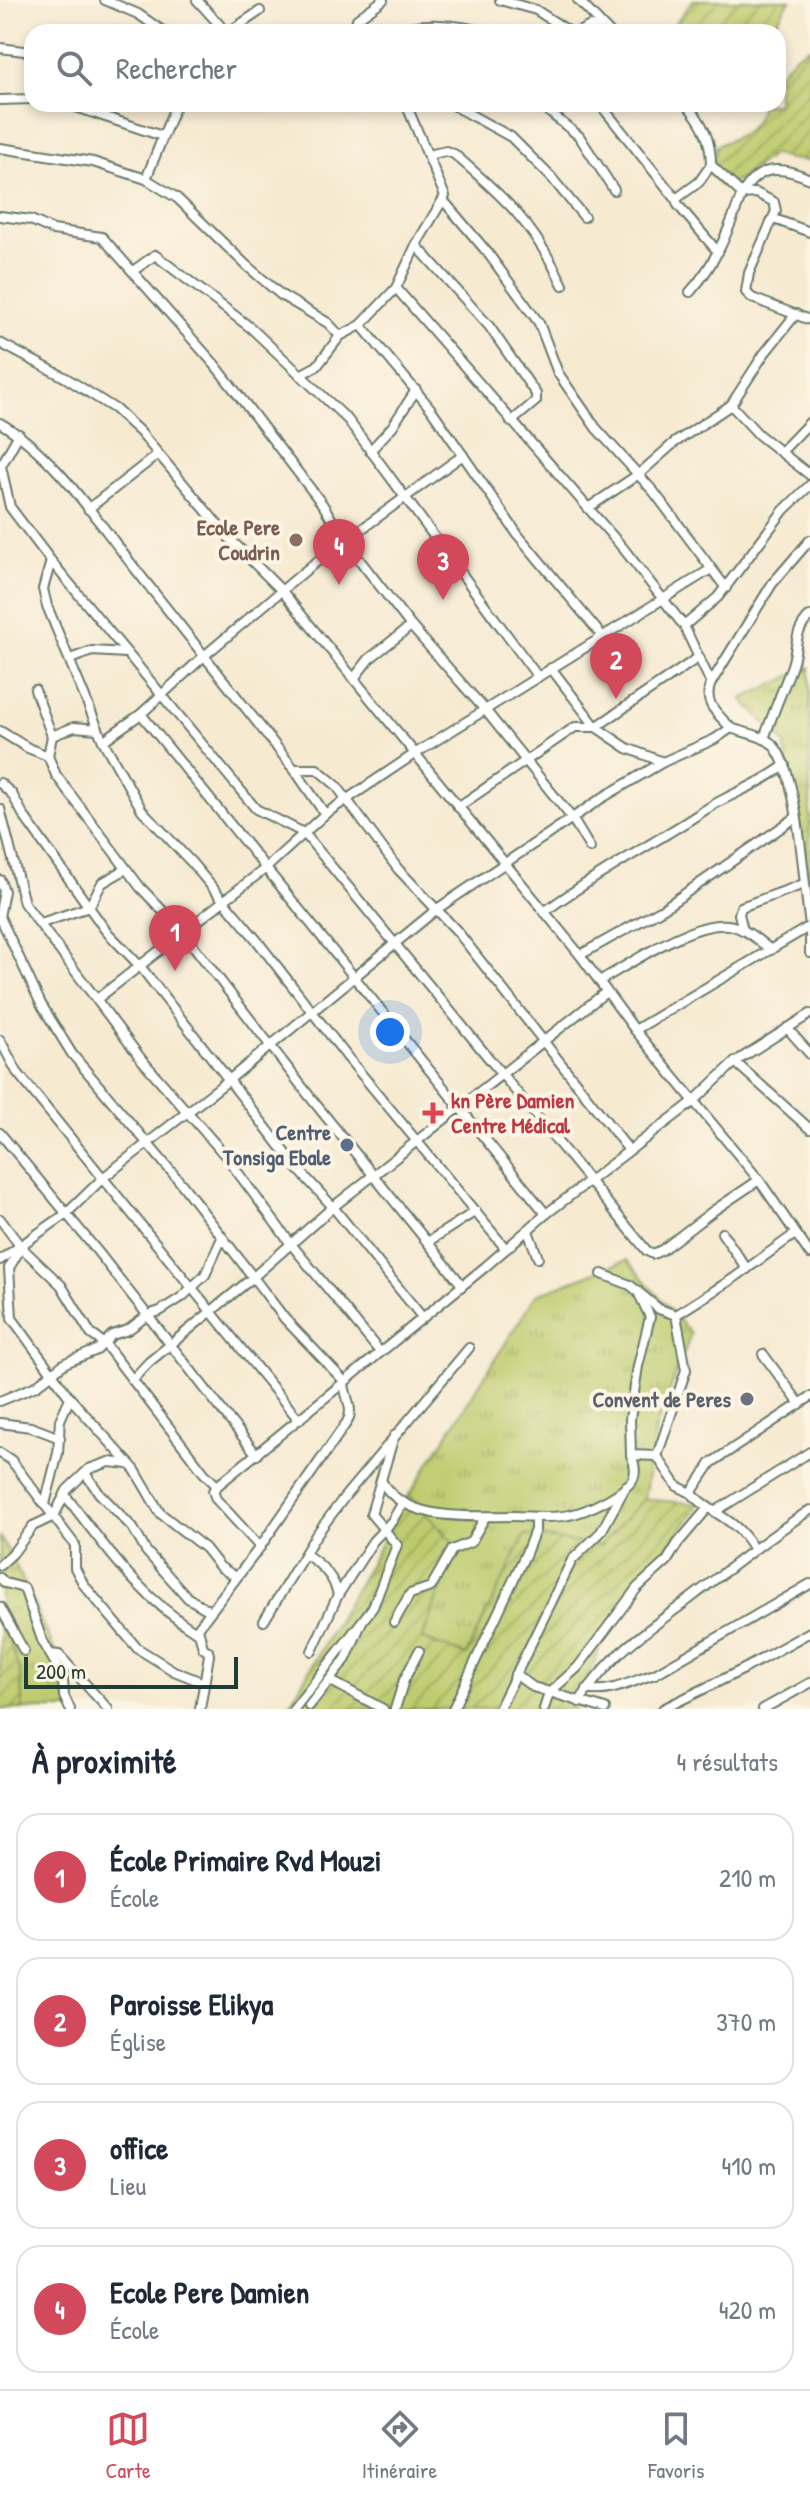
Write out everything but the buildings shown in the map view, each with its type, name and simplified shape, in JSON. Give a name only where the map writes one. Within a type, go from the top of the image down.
[{"type":"street","points":[[105,0],[138,14],[152,24]]},
{"type":"street","points":[[197,0],[220,24]]},
{"type":"street","points":[[356,24],[357,19],[383,0]]},
{"type":"street","points":[[504,0],[536,10],[558,24]]},
{"type":"street","points":[[578,0],[601,24]]},
{"type":"street","points":[[240,24],[260,11]]},
{"type":"street","points":[[0,48],[24,51]]},
{"type":"street","points":[[0,100],[24,99]]},
{"type":"street","points":[[91,112],[162,136]]},
{"type":"street","points":[[146,179],[172,112]]},
{"type":"street","points":[[300,375],[317,366],[340,336],[361,325],[396,288],[416,245],[443,200],[445,192],[409,112]]},
{"type":"street","points":[[472,112],[522,146],[584,217]]},
{"type":"street","points":[[549,112],[579,136],[614,190]]},
{"type":"street","points":[[606,112],[676,199],[679,208],[718,252]]},
{"type":"street","points":[[693,112],[708,137],[711,165],[742,194],[756,193],[769,198],[776,206],[774,219],[749,273],[746,292],[752,298],[810,320]]},
{"type":"street","points":[[0,148],[93,162],[146,179],[177,198],[281,295],[328,323],[340,336]]},
{"type":"street","points":[[428,155],[446,151],[454,154],[505,198],[537,237],[563,285]]},
{"type":"street","points":[[676,199],[699,182],[711,165]]},
{"type":"street","points":[[690,292],[708,272],[729,232],[750,179],[765,170],[810,179]]},
{"type":"street","points":[[443,200],[516,289],[539,323],[552,362],[596,428],[639,474],[726,588]]},
{"type":"street","points":[[0,216],[31,220],[53,230],[99,235],[133,271],[216,366],[323,505],[344,540],[411,626],[486,711],[572,818],[590,848]]},
{"type":"street","points":[[774,219],[810,232]]},
{"type":"street","points":[[416,245],[489,326],[536,394],[536,401],[511,422]]},
{"type":"street","points":[[133,271],[155,255],[251,328],[348,420],[538,677]]},
{"type":"street","points":[[396,288],[588,508],[684,626],[711,683]]},
{"type":"street","points":[[588,508],[639,474],[674,443],[731,405],[764,354],[796,314]]},
{"type":"street","points":[[361,325],[416,390],[518,535],[603,637]]},
{"type":"street","points":[[0,343],[104,401],[136,428],[229,538],[282,591],[580,955],[635,1030],[759,1180],[810,1254]]},
{"type":"street","points":[[370,451],[392,427],[416,390]]},
{"type":"street","points":[[731,405],[747,424],[810,475]]},
{"type":"street","points":[[781,452],[810,422]]},
{"type":"street","points":[[0,423],[19,434],[48,461],[88,509],[294,769],[325,814]]},
{"type":"street","points":[[19,434],[4,450],[1,467],[10,507],[51,561],[256,809],[304,833],[637,1239],[653,1254],[759,1180]]},
{"type":"street","points":[[88,509],[157,455]]},
{"type":"street","points":[[103,741],[141,714],[204,656],[344,540],[463,455]]},
{"type":"street","points":[[684,626],[726,588],[784,510],[810,485]]},
{"type":"street","points":[[810,540],[772,584],[711,683],[707,700],[731,728],[764,739],[774,746],[785,765],[810,928],[810,953]]},
{"type":"street","points":[[51,561],[43,589],[57,632],[103,741],[142,810],[224,902],[506,1249]]},
{"type":"street","points":[[97,999],[266,868],[325,814],[416,753],[711,569]]},
{"type":"street","points":[[764,739],[777,697],[791,668],[798,630],[810,616]]},
{"type":"street","points":[[355,677],[369,659],[411,626]]},
{"type":"street","points":[[70,659],[92,651],[126,653]]},
{"type":"street","points":[[458,807],[575,727],[596,727],[699,657]]},
{"type":"street","points":[[551,668],[596,727],[627,748],[663,762]]},
{"type":"street","points":[[35,690],[52,736],[48,756],[56,775],[126,869],[182,931],[462,1285]]},
{"type":"street","points":[[141,714],[546,1214]]},
{"type":"street","points":[[52,736],[74,727],[98,729]]},
{"type":"street","points":[[0,1260],[66,1214],[104,1177],[189,1112],[437,909],[572,818],[663,762],[690,752],[731,728]]},
{"type":"street","points":[[0,731],[48,756]]},
{"type":"street","points":[[544,912],[573,890],[705,810],[772,776],[785,765]]},
{"type":"street","points":[[294,769],[317,769],[336,785],[398,869],[437,909],[628,1149]]},
{"type":"street","points":[[0,783],[12,794],[24,816],[106,931],[140,966],[299,1170],[422,1317]]},
{"type":"street","points":[[0,809],[22,897],[142,1060],[189,1112],[380,1352]]},
{"type":"street","points":[[580,955],[664,908],[795,818]]},
{"type":"street","points":[[41,923],[89,907],[102,883],[126,869]]},
{"type":"street","points":[[0,880],[4,891],[0,915],[41,1004],[63,1041],[222,1238],[251,1279],[344,1381],[350,1417],[260,1547],[198,1628],[203,1648],[209,1652],[200,1709]]},
{"type":"street","points":[[743,930],[739,914],[741,907],[804,884]]},
{"type":"street","points":[[599,981],[656,948],[712,926],[729,925],[743,930],[771,950]]},
{"type":"street","points":[[635,1030],[810,928]]},
{"type":"street","points":[[132,1380],[333,1207],[606,992]]},
{"type":"street","points":[[260,1547],[231,1519],[216,1499],[213,1491],[217,1486],[588,1180],[693,1102],[735,1062],[810,1014]]},
{"type":"street","points":[[787,1028],[810,1054]]},
{"type":"street","points":[[0,1040],[17,1072],[299,1420]]},
{"type":"street","points":[[735,1062],[810,1129]]},
{"type":"street","points":[[0,1133],[257,1455]]},
{"type":"street","points":[[429,1241],[476,1211]]},
{"type":"street","points":[[0,1219],[21,1247],[61,1285],[91,1334],[105,1344],[217,1486]]},
{"type":"street","points":[[528,1231],[538,1258]]},
{"type":"street","points":[[722,1233],[747,1269]]},
{"type":"street","points":[[676,1315],[795,1234]]},
{"type":"street","points":[[0,1401],[24,1392],[72,1359],[91,1353],[112,1335],[128,1330],[193,1288],[205,1275],[222,1238]]},
{"type":"street","points":[[21,1247],[9,1268],[14,1322],[70,1398],[130,1464],[160,1513],[205,1548],[220,1567],[236,1577]]},
{"type":"street","points":[[602,1274],[637,1290],[659,1309],[676,1315]]},
{"type":"street","points":[[0,1277],[9,1285]]},
{"type":"street","points":[[381,1480],[388,1491],[403,1502],[448,1516],[485,1517],[566,1516],[584,1511],[626,1486],[635,1471],[631,1455],[630,1419],[638,1366],[649,1324],[648,1310],[637,1290]]},
{"type":"street","points":[[0,1312],[11,1303]]},
{"type":"street","points":[[657,1456],[686,1370],[676,1315]]},
{"type":"street","points":[[264,1621],[346,1495],[469,1348]]},
{"type":"street","points":[[763,1354],[800,1404]]},
{"type":"street","points":[[691,1493],[711,1463],[810,1397]]},
{"type":"street","points":[[45,1504],[60,1438],[60,1420],[70,1398]]},
{"type":"street","points":[[0,1423],[31,1427],[60,1438]]},
{"type":"street","points":[[294,1709],[373,1607],[397,1550],[396,1543],[371,1514],[394,1436]]},
{"type":"street","points":[[544,1709],[549,1693],[578,1667],[637,1588],[667,1561],[678,1543],[711,1510],[810,1452]]},
{"type":"street","points":[[0,1453],[11,1460],[75,1545],[75,1568],[84,1585],[137,1648],[174,1671],[204,1683]]},
{"type":"street","points":[[631,1455],[657,1456]]},
{"type":"street","points":[[657,1456],[677,1486],[735,1524],[753,1548]]},
{"type":"street","points":[[0,1565],[33,1526],[54,1516],[65,1495],[85,1473],[109,1462],[130,1464]]},
{"type":"street","points":[[85,1473],[99,1493],[133,1528],[146,1551],[188,1598],[210,1611]]},
{"type":"street","points":[[499,1709],[572,1560],[601,1532],[626,1486]]},
{"type":"street","points":[[65,1495],[133,1583],[173,1619],[199,1635]]},
{"type":"street","points":[[312,1651],[338,1595],[403,1502]]},
{"type":"street","points":[[579,1702],[613,1657],[637,1636],[753,1548],[810,1510]]},
{"type":"street","points":[[394,1622],[410,1594],[431,1587],[452,1550],[471,1542],[485,1517]]},
{"type":"street","points":[[453,1709],[526,1553],[535,1530],[535,1517]]},
{"type":"street","points":[[305,1554],[329,1574],[338,1595]]},
{"type":"street","points":[[2,1584],[24,1588],[42,1640],[63,1680],[64,1696],[70,1709]]},
{"type":"street","points":[[587,1689],[606,1691],[655,1674],[810,1584]]},
{"type":"street","points":[[0,1607],[24,1651]]},
{"type":"street","points":[[301,1700],[310,1708],[331,1681],[354,1644],[364,1616]]},
{"type":"street","points":[[663,1709],[810,1632]]},
{"type":"street","points":[[395,1709],[404,1680],[419,1651]]},
{"type":"street","points":[[50,1654],[59,1655],[108,1709]]},
{"type":"street","points":[[515,1674],[533,1687],[605,1709]]},
{"type":"street","points":[[331,1681],[383,1709]]},
{"type":"street","points":[[763,1709],[810,1683]]},
{"type":"green space","points":[[693,0],[790,0],[775,24],[674,24]]},
{"type":"green space","points":[[810,47],[810,161],[773,154],[739,180],[720,186],[711,174],[716,146],[751,127],[758,112],[786,112],[786,66],[797,54]]},
{"type":"green space","points":[[810,667],[810,888],[784,743],[742,699]]},
{"type":"green space","points":[[627,1260],[691,1334],[656,1427],[644,1499],[601,1546],[525,1536],[466,1655],[422,1639],[456,1546],[409,1495],[536,1295]]},
{"type":"green space","points":[[409,1495],[456,1546],[422,1639],[466,1655],[525,1535],[600,1546],[644,1499],[700,1504],[608,1628],[575,1709],[287,1709]]},
{"type":"green space","points":[[0,1536],[73,1692],[75,1709],[13,1709],[0,1642]]},
{"type":"green space","points":[[0,1611],[20,1673],[23,1709],[0,1709]]},
{"type":"place","name":"Ecole Pere Coudrin","points":[[296,540]]},
{"type":"place","name":"Ecole Pere Damien","points":[[339,585]]},
{"type":"place","name":"office","points":[[443,600]]},
{"type":"place","name":"Paroisse Elikya","points":[[616,699]]},
{"type":"place","name":"École Primaire Rvd Mouzi","points":[[175,971]]},
{"type":"place","name":"kn Père Damien Centre Médical","points":[[433,1113]]},
{"type":"place","name":"Centre Tonsiga Ebale","points":[[347,1145]]},
{"type":"place","name":"Convent de Peres","points":[[747,1399]]}]
